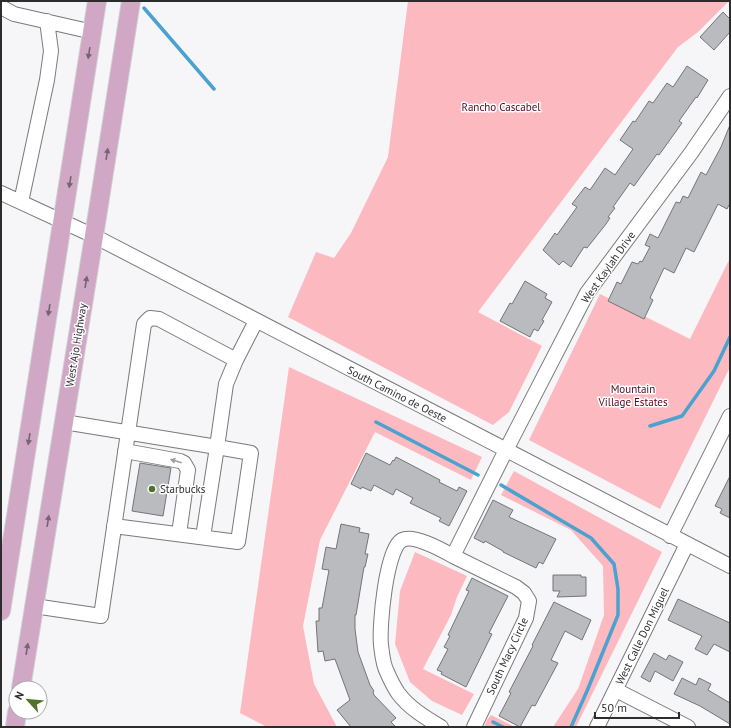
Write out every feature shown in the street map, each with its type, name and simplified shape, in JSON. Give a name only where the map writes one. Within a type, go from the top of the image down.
[{"type":"main road","points":[[1,611],[97,1]]},
{"type":"main road","name":"West Ajo Highway","points":[[22,680],[94,236],[130,1]]},
{"type":"street","points":[[1,7],[14,14],[93,32]]},
{"type":"street","points":[[21,202],[48,80],[51,52],[47,22]]},
{"type":"street","name":"West Kaylah Drive","points":[[506,450],[587,293],[691,153],[730,96]]},
{"type":"street","name":"South Camino de Oeste","points":[[1,193],[94,236],[730,566]]},
{"type":"street","points":[[34,606],[101,616],[144,324],[150,318],[159,318],[236,360]]},
{"type":"street","points":[[203,537],[226,384],[236,360],[256,321]]},
{"type":"street","points":[[670,536],[730,416]]},
{"type":"street","points":[[64,422],[251,453],[238,542],[114,526]]},
{"type":"street","points":[[453,556],[506,450]]},
{"type":"street","points":[[125,451],[184,463],[188,470],[179,534]]},
{"type":"street","name":"South Macy Circle","points":[[441,727],[419,713],[398,693],[386,670],[381,645],[381,617],[385,586],[392,557],[400,536],[418,539],[516,587],[524,593],[530,601],[526,618],[474,727]]},
{"type":"street","name":"West Calle Don Miguel","points":[[597,727],[687,544]]},
{"type":"street","points":[[616,690],[688,727]]},
{"type":"green space","name":"Rancho Cascabel","points":[[408,1],[729,1],[698,32],[678,47],[478,312],[542,346],[509,412],[493,425],[288,317],[316,252],[334,258],[351,233],[388,157]]},
{"type":"green space","name":"Mountain Village Estates","points":[[730,258],[730,367],[660,509],[529,440],[600,294],[690,339]]},
{"type":"green space","points":[[289,367],[482,457],[471,480],[375,432],[320,540],[303,626],[314,684],[337,727],[267,727],[240,713]]},
{"type":"green space","points":[[514,471],[662,552],[576,727],[553,727],[578,689],[604,615],[603,566],[571,530],[501,495]]},
{"type":"green space","points":[[415,552],[467,576],[457,597],[451,615],[423,669],[474,694],[462,715],[432,701],[410,682],[395,644],[400,591]]},
{"type":"green space","points":[[491,715],[515,727],[484,727]]},
{"type":"building","points":[[723,12],[730,19],[730,32],[714,50],[700,37]]},
{"type":"building","points":[[687,66],[708,80],[697,98],[696,97],[679,121],[682,123],[634,186],[630,183],[613,207],[615,208],[608,217],[610,218],[606,224],[587,248],[584,247],[571,267],[563,261],[559,265],[543,250],[555,233],[557,235],[577,207],[572,204],[585,187],[590,190],[605,168],[615,175],[633,149],[620,140],[633,121],[635,122],[649,101],[653,103],[667,83],[673,87]]},
{"type":"building","points":[[730,125],[730,203],[727,209],[718,204],[694,252],[686,248],[674,273],[664,268],[650,298],[653,300],[644,319],[608,301],[617,282],[621,284],[632,262],[638,264],[640,261],[642,262],[650,247],[645,245],[650,234],[658,238],[676,202],[680,203],[683,196],[688,198],[701,172],[706,175],[721,147]]},
{"type":"building","points":[[525,281],[547,294],[545,298],[552,302],[538,331],[534,329],[530,337],[500,321]]},
{"type":"building","points":[[366,453],[390,465],[396,457],[440,480],[439,482],[457,491],[459,487],[467,491],[449,526],[439,521],[441,518],[410,503],[413,498],[396,489],[393,495],[374,485],[371,491],[362,487],[361,489],[351,484]]},
{"type":"building","name":"Starbucks","points":[[140,463],[171,468],[163,516],[132,511]]},
{"type":"building","points":[[730,476],[730,518],[720,513],[722,509],[715,506]]},
{"type":"building","points":[[493,500],[513,510],[509,517],[556,539],[543,564],[539,562],[536,568],[503,552],[485,541],[484,543],[474,538]]},
{"type":"building","points":[[341,524],[360,528],[359,532],[369,534],[365,554],[368,554],[364,567],[355,615],[358,652],[370,685],[374,691],[374,695],[396,718],[391,722],[396,727],[351,727],[337,710],[350,700],[335,659],[325,661],[323,651],[318,652],[316,621],[319,621],[319,608],[322,608],[329,570],[322,569],[326,547],[336,549]]},
{"type":"building","points":[[553,575],[581,575],[581,577],[586,577],[586,596],[557,597],[560,591],[553,591]]},
{"type":"building","points":[[472,578],[508,596],[489,633],[492,634],[466,687],[441,674],[442,672],[437,670],[448,649],[444,647],[450,636],[448,635],[469,591],[466,590]]},
{"type":"building","points":[[678,599],[730,623],[730,652],[714,644],[707,655],[695,649],[702,636],[668,620]]},
{"type":"building","points":[[554,602],[591,620],[582,640],[565,631],[551,660],[558,663],[535,706],[532,705],[520,727],[499,716],[511,693],[509,692]]},
{"type":"building","points":[[654,653],[666,660],[669,655],[683,662],[673,681],[655,671],[650,682],[641,677]]},
{"type":"building","points":[[682,678],[696,685],[699,678],[711,684],[708,690],[730,703],[730,724],[700,706],[674,694]]},
{"type":"waterway","points":[[144,8],[214,89]]},
{"type":"waterway","points":[[650,426],[682,416],[714,371],[730,337]]},
{"type":"waterway","points":[[376,422],[478,475]]},
{"type":"waterway","points":[[501,485],[591,538],[614,564],[618,589],[618,615],[571,727]]},
{"type":"waterway","points":[[493,722],[503,727]]},
{"type":"place","name":"Starbucks","points":[[152,489]]}]
